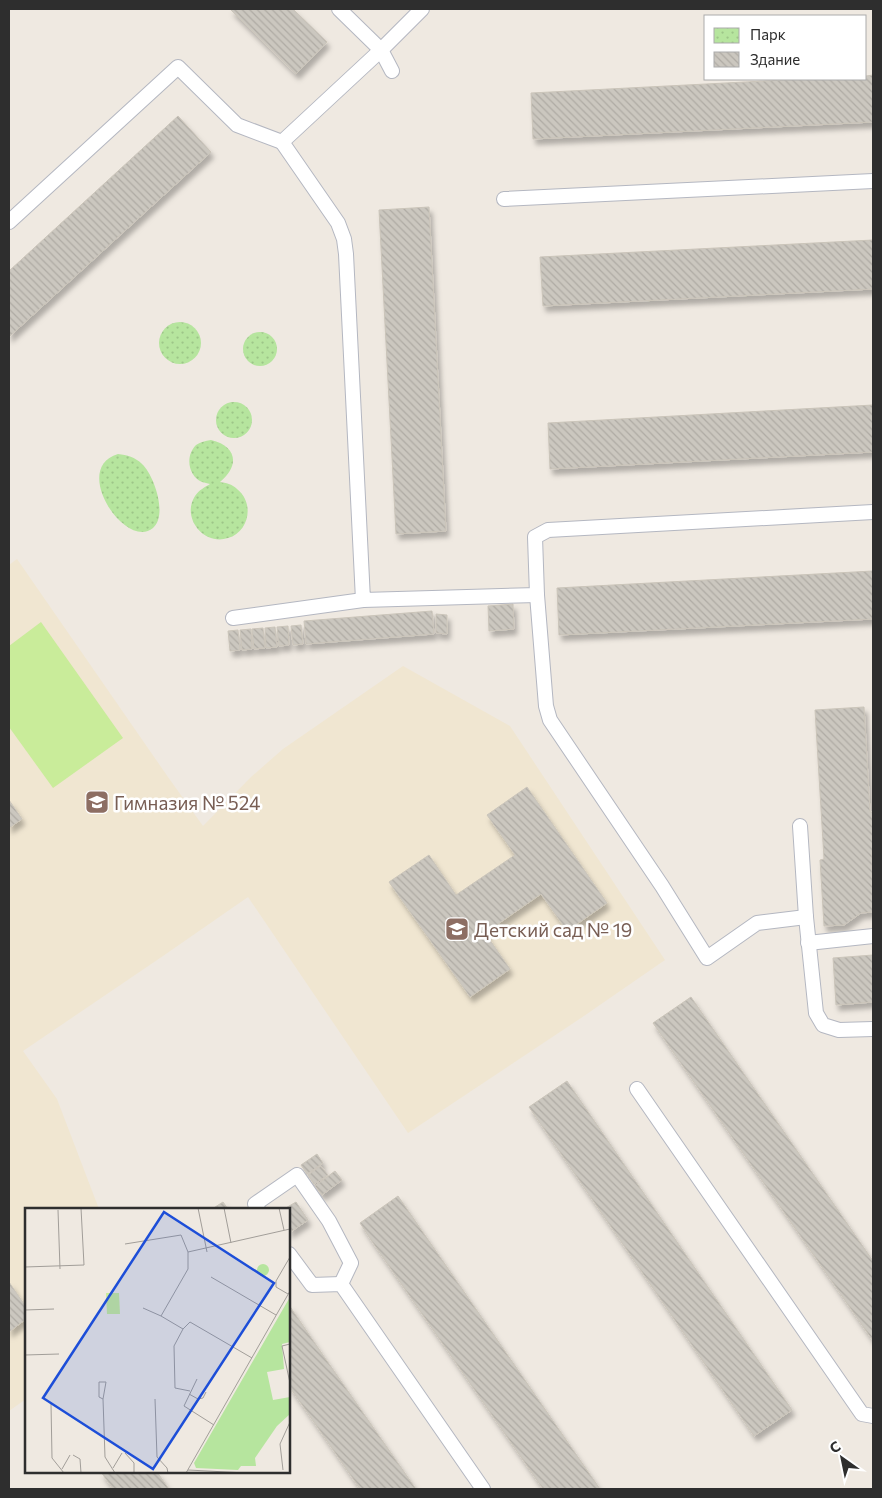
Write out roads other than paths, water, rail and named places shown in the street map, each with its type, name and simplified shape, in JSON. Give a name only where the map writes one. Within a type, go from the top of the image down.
[{"type":"lane","points":[[339,9],[380,50],[392,71]]},
{"type":"lane","points":[[282,142],[422,9]]},
{"type":"lane","points":[[9,222],[178,67],[236,125],[282,142],[338,223],[344,239],[363,600]]},
{"type":"lane","points":[[504,199],[873,181]]},
{"type":"lane","points":[[806,917],[757,922],[706,958],[662,886],[550,720],[546,706],[537,595],[535,537],[548,530],[873,512]]},
{"type":"lane","points":[[233,618],[363,600],[537,595]]},
{"type":"lane","points":[[800,826],[808,943],[816,1013],[823,1025],[839,1030],[873,1029]]},
{"type":"lane","points":[[808,943],[873,936]]},
{"type":"lane","points":[[637,1089],[862,1414],[873,1416]]},
{"type":"lane","points":[[257,1208],[255,1204],[298,1175],[329,1221],[351,1263],[341,1284]]},
{"type":"lane","points":[[290,1255],[312,1285],[341,1284]]},
{"type":"lane","points":[[341,1284],[483,1489]]},
{"type":"place","name":"Гимназия № 524","points":[[97,802]]},
{"type":"place","name":"Детский сад № 19","points":[[457,929]]}]
